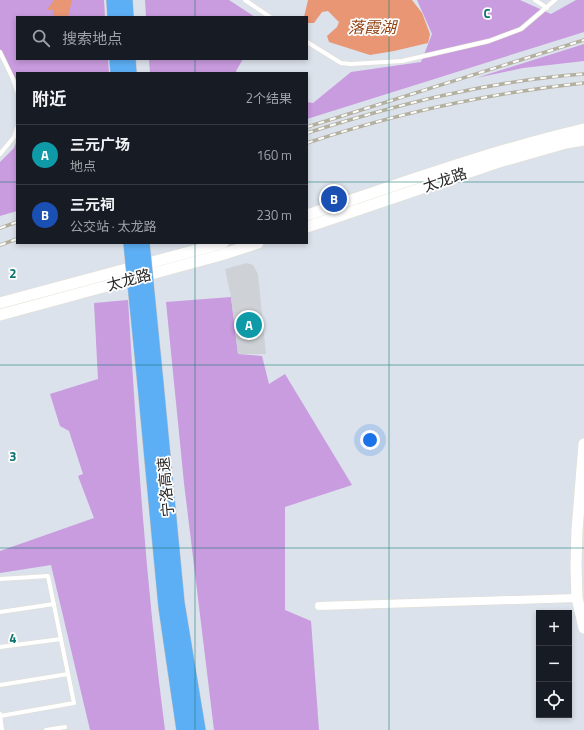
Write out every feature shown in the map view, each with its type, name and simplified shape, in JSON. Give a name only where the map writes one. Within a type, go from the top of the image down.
[{"type":"highway","points":[[114,0],[115,16]]},
{"type":"highway","points":[[125,0],[126,16]]},
{"type":"highway","points":[[117,60],[118,72]]},
{"type":"highway","points":[[128,60],[129,72]]},
{"type":"highway","name":"宁洛高速","points":[[131,244],[177,603],[198,730]]},
{"type":"highway","name":"宁洛高速","points":[[142,244],[150,384],[166,606],[184,730]]},
{"type":"main road","name":"太龙路","points":[[308,215],[486,155],[537,140],[584,129]]},
{"type":"main road","name":"太龙路","points":[[308,227],[499,162],[566,143],[584,140]]},
{"type":"main road","name":"太龙路","points":[[0,303],[219,244]]},
{"type":"main road","name":"太龙路","points":[[0,315],[221,255],[255,244]]},
{"type":"main road","points":[[584,444],[577,530],[576,566],[577,598],[584,628]]},
{"type":"street","points":[[319,606],[577,598]]},
{"type":"lane","points":[[245,0],[269,16]]},
{"type":"lane","points":[[535,0],[547,8]]},
{"type":"lane","points":[[308,43],[341,63],[351,64],[402,61],[489,41],[522,29],[555,0]]},
{"type":"lane","points":[[0,52],[16,88]]},
{"type":"lane","points":[[0,154],[14,136],[16,131]]},
{"type":"lane","points":[[0,579],[48,576],[74,703],[0,715],[2,730]]},
{"type":"lane","points":[[0,612],[54,604]]},
{"type":"lane","points":[[0,647],[61,639]]},
{"type":"lane","points":[[0,685],[68,674]]},
{"type":"lane","points":[[46,730],[65,726]]},
{"type":"shaded area","points":[[0,0],[104,0],[105,16],[16,16],[16,60],[108,60],[109,72],[16,72],[16,80],[0,53]]},
{"type":"shaded area","points":[[145,0],[229,0],[253,16],[146,16]]},
{"type":"shaded area","points":[[417,0],[520,0],[551,14],[576,0],[584,0],[584,32],[308,119],[308,102],[313,103],[351,72],[421,62],[432,34]]},
{"type":"shaded area","points":[[584,44],[584,61],[523,68],[476,78]]},
{"type":"shaded area","points":[[149,60],[242,60],[236,71],[237,72],[150,72]]},
{"type":"shaded area","points":[[16,143],[16,211],[0,216],[0,162],[14,148]]},
{"type":"shaded area","points":[[247,263],[253,265],[258,274],[266,354],[238,354],[231,297],[225,269]]},
{"type":"shaded area","points":[[231,297],[238,354],[262,356],[269,384],[285,374],[352,485],[285,507],[285,610],[311,621],[319,730],[214,730],[184,483],[166,302]]},
{"type":"shaded area","points":[[128,300],[147,569],[165,730],[90,730],[51,565],[0,573],[0,551],[94,518],[78,476],[83,474],[69,431],[60,426],[50,394],[98,379],[94,303]]},
{"type":"water","points":[[54,0],[72,0],[68,16],[53,16],[53,10],[47,10]]},
{"type":"water","name":"落霞湖","points":[[308,0],[412,0],[422,13],[430,34],[428,43],[370,55],[329,42],[327,36],[337,27],[339,22],[328,11],[322,12],[314,23],[308,23],[308,16],[304,16]]},
{"type":"railway","points":[[308,127],[584,40]]},
{"type":"railway","points":[[308,133],[341,122],[444,95],[513,82],[584,74]]},
{"type":"railway","points":[[308,143],[409,113],[479,98],[584,83]]},
{"type":"railway","points":[[0,228],[16,222]]},
{"type":"railway","points":[[0,245],[16,239]]},
{"type":"place","name":"三元祠","points":[[334,199]]},
{"type":"place","name":"三元广场","points":[[249,325]]}]
